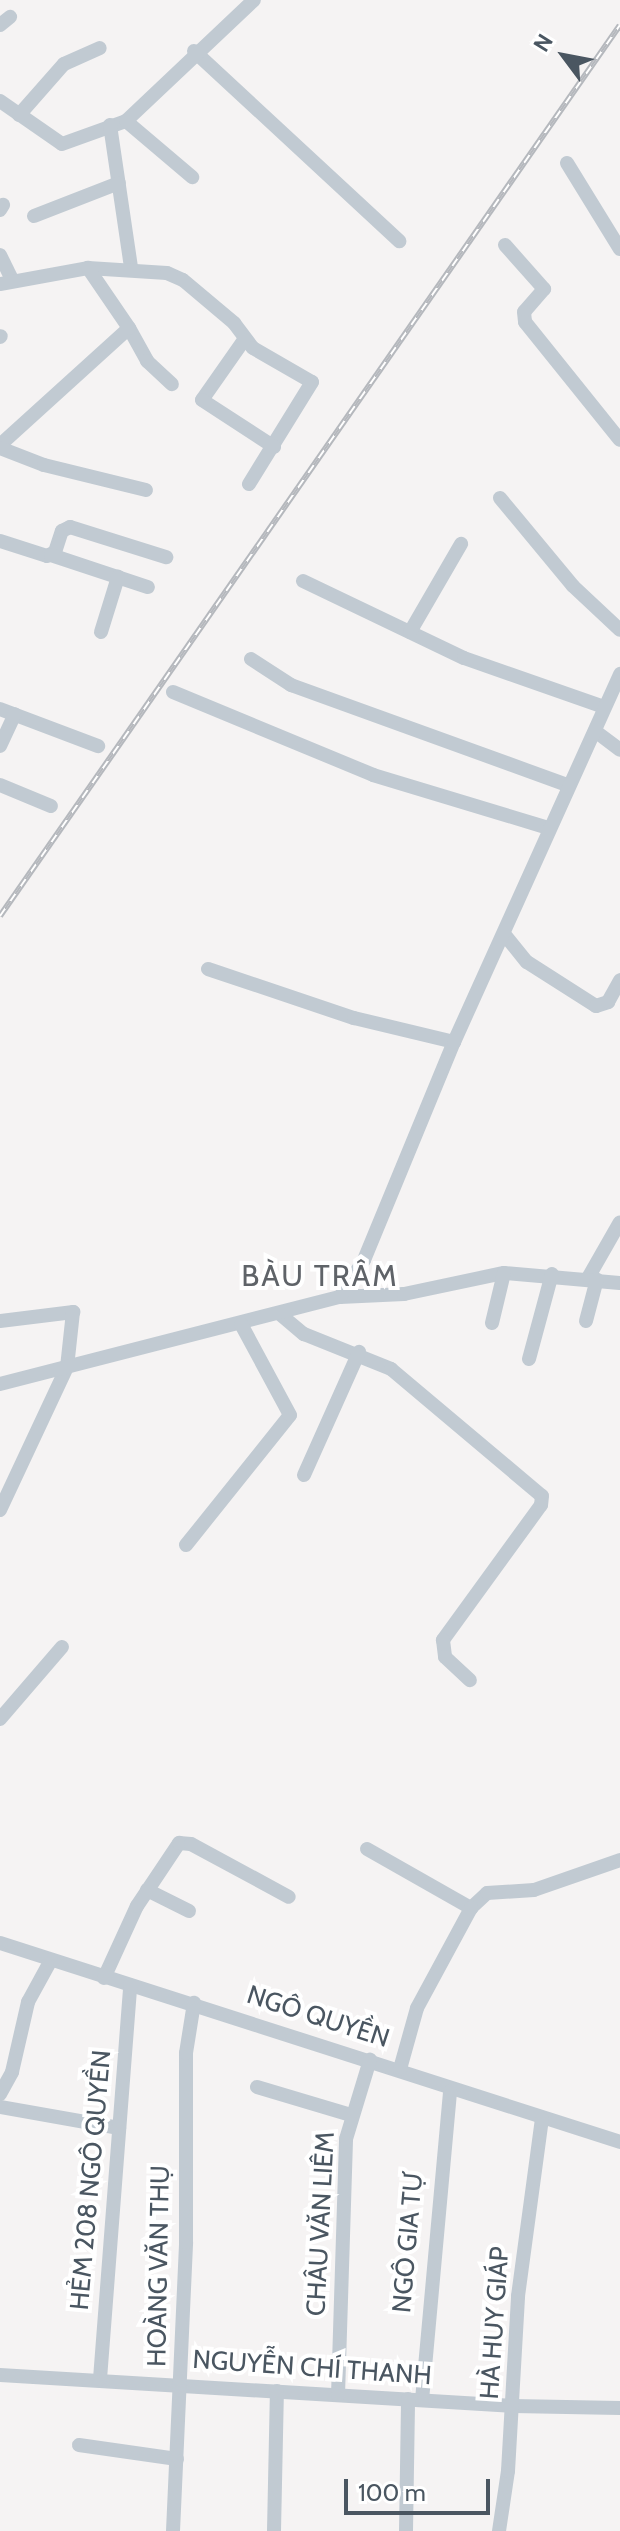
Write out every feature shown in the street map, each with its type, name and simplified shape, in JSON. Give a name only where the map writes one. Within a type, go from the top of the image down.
[{"type":"street","points":[[0,101],[62,144],[126,121],[194,51],[254,0]]},
{"type":"street","points":[[19,115],[64,64],[100,48]]},
{"type":"street","points":[[194,51],[399,241]]},
{"type":"street","points":[[126,121],[192,177]]},
{"type":"street","points":[[110,125],[131,267]]},
{"type":"street","points":[[567,163],[620,249]]},
{"type":"street","points":[[34,216],[119,183]]},
{"type":"street","points":[[505,245],[544,289],[524,312],[525,322],[620,440]]},
{"type":"street","points":[[0,255],[6,282],[88,268],[131,267],[183,280],[234,323],[244,340],[313,384],[249,484]]},
{"type":"street","points":[[88,268],[129,328],[147,361],[172,384]]},
{"type":"street","points":[[129,328],[0,446],[44,465],[146,490]]},
{"type":"street","points":[[244,340],[202,400],[274,447]]},
{"type":"street","points":[[500,498],[573,586],[620,630]]},
{"type":"street","points":[[51,555],[62,531],[70,527],[166,557]]},
{"type":"street","points":[[0,541],[148,587]]},
{"type":"street","points":[[410,632],[461,544]]},
{"type":"street","points":[[101,632],[118,577]]},
{"type":"street","points":[[303,581],[464,658],[604,707]]},
{"type":"street","points":[[251,659],[291,685],[567,785]]},
{"type":"street","points":[[340,1297],[364,1260],[454,1042],[567,785],[620,674]]},
{"type":"street","points":[[173,692],[373,775],[549,828]]},
{"type":"street","points":[[0,746],[7,712],[98,746]]},
{"type":"street","points":[[595,731],[620,750]]},
{"type":"street","points":[[0,785],[51,806]]},
{"type":"street","points":[[504,934],[527,962],[596,1006],[608,1002],[620,980]]},
{"type":"street","points":[[208,969],[354,1018],[454,1042]]},
{"type":"street","points":[[586,1321],[593,1279],[620,1222]]},
{"type":"street","points":[[492,1323],[504,1273]]},
{"type":"street","points":[[0,1384],[281,1315],[340,1297],[404,1294],[504,1273],[552,1274],[620,1283]]},
{"type":"street","points":[[529,1359],[552,1274]]},
{"type":"street","points":[[0,1321],[73,1312],[67,1367],[0,1510]]},
{"type":"street","points":[[281,1315],[304,1334],[359,1352],[406,1380],[542,1496],[541,1505],[443,1640],[445,1657],[470,1680]]},
{"type":"street","points":[[186,1545],[290,1415],[241,1324]]},
{"type":"street","points":[[304,1475],[359,1352]]},
{"type":"street","points":[[0,1719],[62,1647]]},
{"type":"street","points":[[104,1978],[147,1890],[174,1846],[184,1842],[289,1897]]},
{"type":"street","points":[[367,1849],[471,1908]]},
{"type":"street","points":[[400,2069],[417,2008],[477,1896],[534,1890],[620,1860]]},
{"type":"street","points":[[147,1890],[189,1911]]},
{"type":"street","name":"NGÔ QUYỀN","points":[[0,1943],[400,2069],[450,2091],[620,2142]]},
{"type":"street","points":[[0,2094],[12,2072],[28,2002],[51,1960]]},
{"type":"street","name":"HẺM 208 NGÔ QUYỀN","points":[[100,2379],[130,1985]]},
{"type":"street","name":"HOÀNG VĂN THỤ","points":[[173,2531],[180,2384],[186,2053],[194,2003]]},
{"type":"street","name":"CHÂU VĂN LIÊM","points":[[338,2395],[340,2215],[351,2115],[370,2060]]},
{"type":"street","points":[[257,2087],[351,2115]]},
{"type":"street","name":"NGÔ GIA TỰ","points":[[406,2531],[415,2400],[450,2091]]},
{"type":"street","points":[[0,2107],[119,2128]]},
{"type":"street","name":"HÀ HUY GIÁP","points":[[499,2531],[513,2406],[518,2296],[542,2119]]},
{"type":"street","name":"NGUYỄN CHÍ THANH","points":[[0,2375],[513,2406],[620,2408]]},
{"type":"street","points":[[274,2531],[277,2391]]},
{"type":"street","points":[[79,2445],[177,2459]]},
{"type":"railway","points":[[0,916],[620,25]]},
{"type":"district","name":"BÀU TRÂM","points":[[320,1276]]}]
